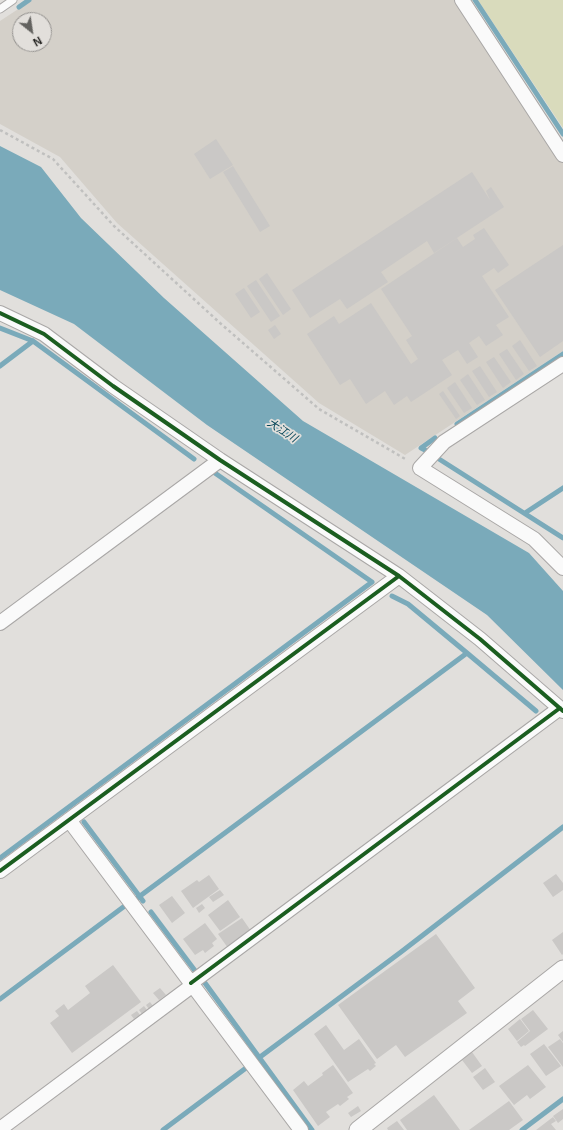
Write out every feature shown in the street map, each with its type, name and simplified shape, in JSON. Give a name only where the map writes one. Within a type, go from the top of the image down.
[{"type":"street","points":[[462,0],[563,155]]},
{"type":"street","points":[[0,313],[44,334],[113,386],[220,460],[399,576],[480,639],[561,710],[192,984],[0,1129]]},
{"type":"street","points":[[563,364],[444,442],[420,468],[534,539],[563,568]]},
{"type":"street","points":[[0,623],[220,460]]},
{"type":"street","points":[[0,871],[399,576]]},
{"type":"street","points":[[69,820],[301,1130]]},
{"type":"street","points":[[358,1130],[563,969]]},
{"type":"lane","points":[[0,9],[13,0]]},
{"type":"path","points":[[0,130],[53,159],[114,226],[220,323],[320,409],[420,468]]},
{"type":"shaded area","points":[[32,0],[455,0],[563,162],[563,351],[405,455],[319,403],[117,223],[60,157],[0,124],[0,21],[12,13],[12,52],[52,52],[52,12],[14,12]]},
{"type":"green space","points":[[478,0],[563,0],[563,128]]},
{"type":"water","name":"大江川","points":[[0,146],[41,167],[81,218],[164,298],[303,421],[529,553],[563,591],[563,690],[487,615],[207,425],[74,324],[0,290]]},
{"type":"building","points":[[216,139],[233,165],[210,179],[194,154]]},
{"type":"building","points":[[233,166],[270,226],[260,232],[223,172]]},
{"type":"building","points":[[472,172],[490,200],[486,191],[491,187],[504,207],[434,253],[427,241],[381,272],[388,282],[347,309],[340,299],[310,318],[292,290]]},
{"type":"building","points":[[484,228],[509,265],[498,273],[494,268],[482,276],[509,317],[496,325],[503,335],[486,346],[479,336],[469,343],[478,357],[467,364],[458,350],[442,360],[452,375],[411,402],[407,396],[394,405],[385,391],[366,404],[350,379],[340,385],[307,334],[334,316],[339,324],[371,303],[411,364],[418,359],[406,340],[412,336],[381,289],[457,238],[463,247],[475,239],[473,235]]},
{"type":"building","points":[[563,245],[563,341],[540,357],[495,290]]},
{"type":"building","points":[[267,273],[291,309],[283,315],[259,279]]},
{"type":"building","points":[[256,280],[280,316],[271,322],[247,286]]},
{"type":"building","points":[[244,288],[260,312],[251,318],[235,294]]},
{"type":"building","points":[[275,325],[281,334],[274,339],[268,330]]},
{"type":"building","points":[[520,340],[537,366],[529,371],[512,346]]},
{"type":"building","points":[[507,349],[524,374],[516,380],[499,354]]},
{"type":"building","points":[[494,357],[511,382],[503,388],[486,362]]},
{"type":"building","points":[[480,366],[497,392],[489,397],[472,371]]},
{"type":"building","points":[[468,374],[485,400],[477,405],[460,380]]},
{"type":"building","points":[[455,382],[472,408],[464,413],[447,388]]},
{"type":"building","points":[[443,391],[460,416],[456,419],[439,394]]},
{"type":"building","points":[[556,874],[563,883],[563,890],[553,897],[543,883]]},
{"type":"building","points":[[209,875],[219,889],[193,908],[181,891],[197,880],[199,882]]},
{"type":"building","points":[[220,890],[224,895],[213,902],[209,897]]},
{"type":"building","points":[[172,896],[185,913],[172,923],[159,905]]},
{"type":"building","points":[[228,900],[240,917],[220,931],[208,915]]},
{"type":"building","points":[[202,904],[205,908],[199,913],[196,908]]},
{"type":"building","points":[[242,918],[251,931],[228,948],[218,934]]},
{"type":"building","points":[[205,923],[217,939],[212,943],[214,946],[205,953],[203,950],[195,955],[183,939]]},
{"type":"building","points":[[563,932],[563,954],[562,955],[552,940]]},
{"type":"building","points":[[436,934],[475,988],[458,1001],[467,1013],[405,1057],[396,1045],[377,1059],[338,1005]]},
{"type":"building","points":[[113,965],[141,1002],[72,1053],[50,1023],[59,1016],[55,1011],[64,1004],[68,1010],[90,993],[85,986]]},
{"type":"building","points":[[160,988],[166,995],[159,1000],[153,993]]},
{"type":"building","points":[[150,1002],[153,1006],[149,1009],[146,1005]]},
{"type":"building","points":[[144,1006],[147,1010],[142,1014],[139,1010]]},
{"type":"building","points":[[533,1010],[548,1029],[525,1046],[524,1045],[521,1047],[517,1042],[530,1031],[521,1019]]},
{"type":"building","points":[[137,1011],[140,1015],[134,1019],[131,1015]]},
{"type":"building","points":[[520,1019],[529,1031],[517,1041],[508,1029]]},
{"type":"building","points":[[326,1025],[344,1050],[359,1039],[376,1063],[374,1064],[376,1066],[370,1071],[368,1069],[348,1082],[314,1034]]},
{"type":"building","points":[[563,1031],[563,1042],[558,1035]]},
{"type":"building","points":[[560,1039],[563,1043],[563,1067],[548,1047]]},
{"type":"building","points":[[544,1044],[561,1066],[546,1076],[530,1054]]},
{"type":"building","points":[[472,1052],[482,1066],[472,1073],[462,1060]]},
{"type":"building","points":[[333,1065],[353,1093],[347,1097],[349,1099],[340,1106],[338,1104],[326,1112],[330,1117],[318,1126],[293,1090],[304,1081],[308,1086],[323,1075],[322,1073]]},
{"type":"building","points":[[528,1065],[546,1087],[530,1099],[527,1095],[514,1105],[499,1086]]},
{"type":"building","points":[[485,1068],[495,1082],[483,1090],[473,1077]]},
{"type":"building","points":[[434,1095],[460,1130],[407,1130],[400,1120]]},
{"type":"building","points":[[509,1101],[523,1120],[509,1130],[469,1130]]},
{"type":"building","points":[[358,1106],[361,1111],[351,1117],[348,1113]]},
{"type":"building","points":[[563,1109],[563,1119],[558,1123],[553,1116]]},
{"type":"building","points":[[553,1117],[556,1121],[551,1124],[556,1130],[536,1130]]},
{"type":"building","points":[[397,1121],[404,1130],[388,1130],[387,1128]]},
{"type":"waterway","points":[[19,7],[29,0]]},
{"type":"waterway","points":[[475,0],[563,134]]},
{"type":"waterway","points":[[0,328],[33,341],[194,459]]},
{"type":"waterway","points":[[0,366],[33,341]]},
{"type":"waterway","points":[[457,424],[563,354]]},
{"type":"waterway","points":[[425,450],[421,448],[435,438]]},
{"type":"waterway","points":[[439,459],[563,538]]},
{"type":"waterway","points":[[0,858],[372,582],[212,471]]},
{"type":"waterway","points":[[525,513],[563,488]]},
{"type":"waterway","points":[[392,596],[408,604],[467,653]]},
{"type":"waterway","points":[[136,899],[467,653],[536,711]]},
{"type":"waterway","points":[[84,822],[143,901]]},
{"type":"waterway","points":[[256,1060],[401,952],[563,827]]},
{"type":"waterway","points":[[0,999],[126,905]]},
{"type":"waterway","points":[[151,912],[196,972]]},
{"type":"waterway","points":[[205,983],[312,1130]]},
{"type":"waterway","points":[[163,1130],[246,1068]]},
{"type":"waterway","points":[[522,1130],[563,1099]]},
{"type":"cycle path","points":[[0,313],[44,334],[113,386],[220,460],[399,576],[480,639],[563,711]]},
{"type":"cycle path","points":[[0,871],[399,576]]},
{"type":"cycle path","points":[[191,983],[560,708]]}]
